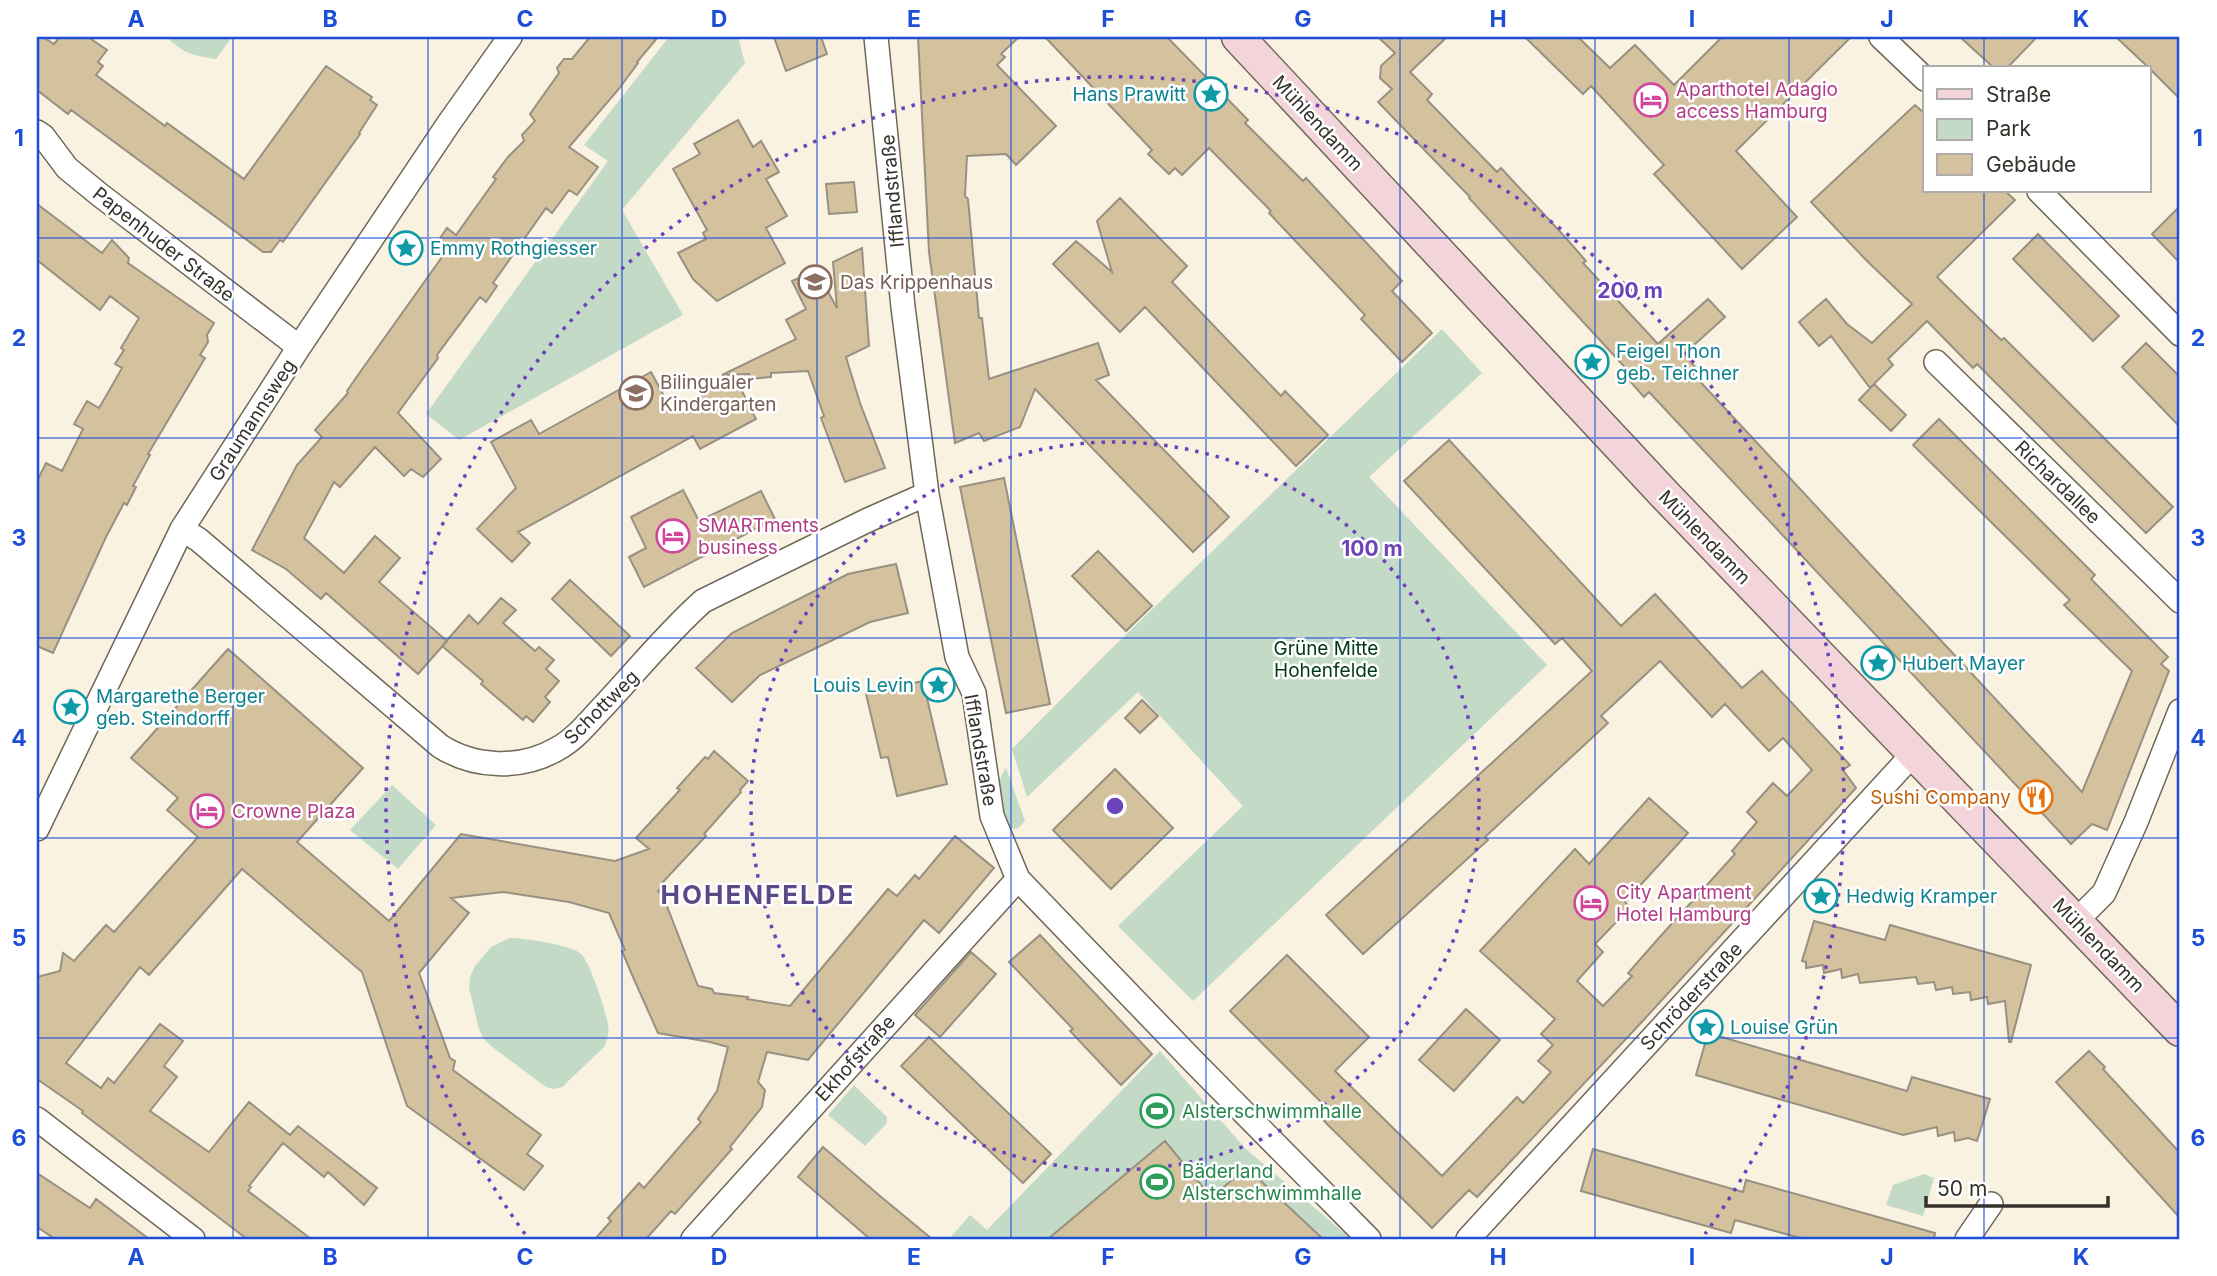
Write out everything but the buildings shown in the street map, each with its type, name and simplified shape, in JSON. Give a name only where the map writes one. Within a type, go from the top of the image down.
[{"type":"main road","name":"Mühlendamm","points":[[1238,37],[1666,496],[2180,1030]]},
{"type":"street","name":"Graumannsweg","points":[[37,829],[182,529],[299,347],[510,37]]},
{"type":"street","name":"Ifflandstraße","points":[[876,37],[903,307],[927,494],[957,657],[974,693],[992,816],[1018,878],[1369,1239]]},
{"type":"street","points":[[1881,37],[1923,77]]},
{"type":"street","name":"Papenhuder Straße","points":[[37,132],[67,168],[299,347]]},
{"type":"street","points":[[2040,192],[2180,334]]},
{"type":"street","name":"Richardallee","points":[[1936,362],[2180,601]]},
{"type":"street","name":"Schottweg","points":[[182,529],[199,540],[440,746],[474,762],[501,763],[544,755],[567,742],[703,601],[927,494]]},
{"type":"street","points":[[2076,921],[2104,893],[2136,822],[2180,711]]},
{"type":"street","name":"Schröderstraße","points":[[1468,1239],[1914,753]]},
{"type":"street","name":"Ekhofstraße","points":[[693,1239],[1018,878]]},
{"type":"street","points":[[37,1119],[193,1239]]},
{"type":"street","points":[[1966,1239],[1991,1204]]},
{"type":"green space","points":[[167,37],[232,37],[216,59],[189,53]]},
{"type":"green space","points":[[669,37],[738,37],[745,63],[622,210],[683,315],[459,440],[426,414],[608,161],[584,145]]},
{"type":"green space","name":"Grüne Mitte Hohenfelde","points":[[1442,329],[1482,373],[1369,477],[1547,665],[1193,1001],[1118,926],[1243,806],[1138,692],[1027,797],[1012,749],[1108,652]]},
{"type":"green space","points":[[1006,768],[1025,821],[1017,829],[1004,827],[1001,812],[999,789]]},
{"type":"green space","points":[[392,785],[436,825],[398,869],[350,830]]},
{"type":"green space","points":[[510,938],[575,950],[584,958],[597,987],[608,1025],[607,1039],[604,1047],[562,1087],[546,1087],[491,1046],[479,1029],[469,988],[470,977],[475,966],[491,947]]},
{"type":"green space","name":"Alsterschwimmhalle","points":[[1160,1051],[1245,1148],[1351,1239],[949,1239],[970,1215],[987,1230]]},
{"type":"green space","points":[[854,1085],[887,1117],[887,1123],[865,1146],[828,1115]]},
{"type":"green space","points":[[1924,1174],[1934,1178],[1923,1216],[1886,1205],[1893,1185]]},
{"type":"place","name":"Hans Prawitt","points":[[1211,94]]},
{"type":"place","name":"Aparthotel Adagio access Hamburg","points":[[1651,100]]},
{"type":"place","name":"Emmy Rothgiesser","points":[[406,248]]},
{"type":"place","name":"Das Krippenhaus","points":[[815,282]]},
{"type":"place","name":"Feigel Thon geb. Teichner","points":[[1592,362]]},
{"type":"place","name":"Bilingualer Kindergarten","points":[[636,393]]},
{"type":"place","name":"SMARTments business","points":[[673,536]]},
{"type":"place","name":"Hubert Mayer","points":[[1878,663]]},
{"type":"place","name":"Louis Levin","points":[[938,685]]},
{"type":"place","name":"Margarethe Berger geb. Steindorff","points":[[71,707]]},
{"type":"place","name":"Sushi Company","points":[[2036,797]]},
{"type":"place","name":"Crowne Plaza","points":[[207,811]]},
{"type":"place","name":"Hedwig Kramper","points":[[1821,896]]},
{"type":"place","name":"City Apartment Hotel Hamburg","points":[[1591,903]]},
{"type":"place","name":"Louise Grün","points":[[1706,1027]]},
{"type":"place","name":"Alsterschwimmhalle","points":[[1157,1111]]},
{"type":"place","name":"Bäderland Alsterschwimmhalle","points":[[1157,1182]]},
{"type":"district","name":"HOHENFELDE","points":[[758,895]]}]
